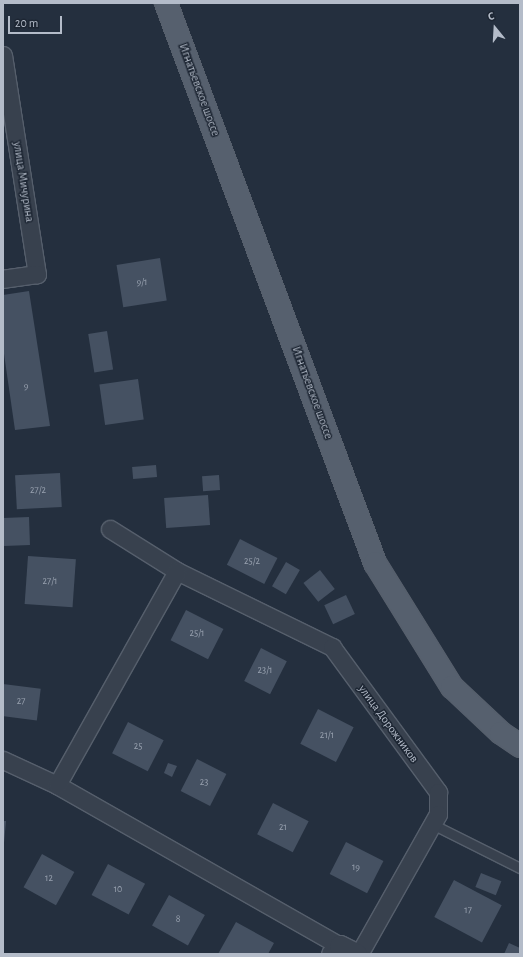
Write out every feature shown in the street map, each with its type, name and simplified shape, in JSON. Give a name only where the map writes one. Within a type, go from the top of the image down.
[{"type":"main road","name":"Игнатьевское шоссе","points":[[166,3],[375,563],[452,687],[501,733],[520,746]]},
{"type":"street","name":"улица Мичурина","points":[[3,61],[37,274],[3,279]]},
{"type":"street","name":"улица Дорожников","points":[[3,760],[57,785],[347,952],[438,814],[438,792],[332,648],[176,571],[110,529]]},
{"type":"street","points":[[57,785],[176,571]]},
{"type":"lane","points":[[432,824],[520,868]]},
{"type":"building","points":[[160,258],[167,300],[123,307],[117,265]]},
{"type":"building","points":[[29,291],[50,426],[15,430],[3,347],[3,295]]},
{"type":"building","points":[[107,331],[113,370],[94,372],[88,334]]},
{"type":"building","points":[[138,379],[144,420],[105,425],[99,384]]},
{"type":"building","points":[[156,465],[157,477],[133,479],[132,467]]},
{"type":"building","points":[[60,473],[62,507],[17,509],[15,475]]},
{"type":"building","points":[[219,475],[220,490],[203,491],[202,476]]},
{"type":"building","points":[[208,495],[210,525],[166,528],[164,498]]},
{"type":"building","points":[[29,517],[30,545],[4,546],[3,518]]},
{"type":"building","points":[[240,539],[277,558],[264,584],[227,565]]},
{"type":"building","points":[[28,556],[76,559],[73,607],[25,604]]},
{"type":"building","points":[[286,562],[300,570],[286,594],[272,586]]},
{"type":"building","points":[[320,570],[335,589],[318,602],[303,583]]},
{"type":"building","points":[[346,595],[355,614],[333,624],[324,605]]},
{"type":"building","points":[[186,610],[223,629],[208,659],[171,640]]},
{"type":"building","points":[[261,648],[287,661],[270,694],[244,681]]},
{"type":"building","points":[[3,684],[41,689],[37,720],[3,716]]},
{"type":"building","points":[[318,709],[354,727],[336,762],[300,744]]},
{"type":"building","points":[[128,722],[164,740],[148,771],[112,753]]},
{"type":"building","points":[[197,759],[226,774],[210,806],[181,791]]},
{"type":"building","points":[[168,763],[177,766],[172,777],[164,773]]},
{"type":"building","points":[[273,803],[309,821],[293,852],[257,834]]},
{"type":"building","points":[[3,821],[6,821],[4,843],[3,843]]},
{"type":"building","points":[[346,842],[383,861],[367,893],[330,874]]},
{"type":"building","points":[[42,854],[74,872],[56,905],[24,887]]},
{"type":"building","points":[[108,864],[145,884],[129,915],[92,895]]},
{"type":"building","points":[[481,873],[501,881],[496,895],[475,887]]},
{"type":"building","points":[[454,880],[502,905],[482,942],[434,917]]},
{"type":"building","points":[[169,895],[205,915],[188,945],[152,926]]},
{"type":"building","points":[[236,922],[274,943],[268,954],[218,954]]},
{"type":"building","points":[[509,943],[520,948],[520,954],[504,954]]}]
